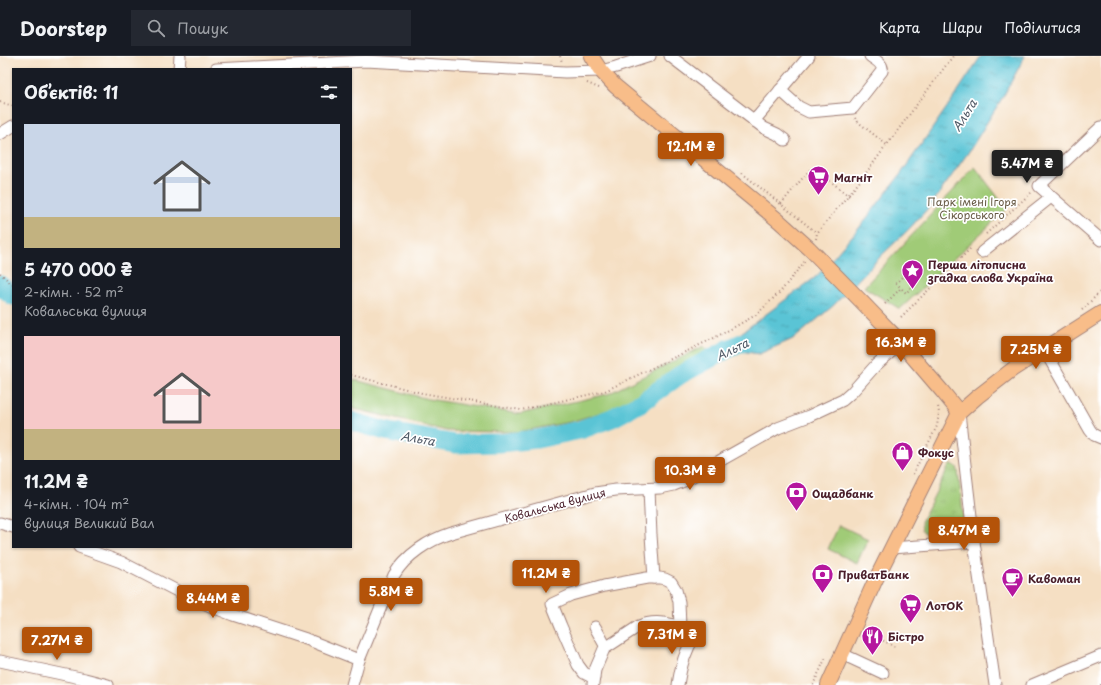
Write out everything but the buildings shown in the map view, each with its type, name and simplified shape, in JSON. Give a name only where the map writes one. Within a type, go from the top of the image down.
[{"type":"main road","points":[[591,56],[607,79],[628,98],[779,221],[813,258],[861,301],[901,343],[942,390],[958,413]]},
{"type":"main road","points":[[828,685],[835,652],[891,548],[958,413],[1002,376],[1101,313]]},
{"type":"street","points":[[179,68],[180,56]]},
{"type":"street","points":[[231,68],[366,59],[565,72],[601,71],[650,56]]},
{"type":"street","points":[[670,56],[754,121],[785,140]]},
{"type":"street","points":[[754,121],[809,56]]},
{"type":"street","points":[[780,90],[800,107],[809,112],[853,108],[882,72],[882,66],[870,56]]},
{"type":"street","points":[[0,134],[12,127]]},
{"type":"street","points":[[1101,127],[1039,186],[1101,240]]},
{"type":"street","points":[[978,249],[1051,197]]},
{"type":"street","name":"Ковальська вулиця","points":[[352,685],[359,660],[399,567],[406,559],[432,541],[451,533],[595,493],[616,490],[666,487],[684,481],[778,428],[809,416],[843,400],[876,365],[901,343]]},
{"type":"street","points":[[1044,349],[1090,430],[1094,435],[1101,438]]},
{"type":"street","points":[[958,413],[974,542],[995,685]]},
{"type":"street","points":[[649,489],[654,578]]},
{"type":"street","points":[[0,523],[12,527]]},
{"type":"street","points":[[891,548],[974,542]]},
{"type":"street","points":[[82,548],[121,562],[183,594],[233,615],[306,639],[359,660]]},
{"type":"street","points":[[593,682],[578,665],[560,626],[552,604],[565,597],[629,581],[654,578],[665,579],[671,582],[678,595],[680,626]]},
{"type":"street","points":[[593,682],[596,667],[606,647],[636,628],[645,624],[661,622],[680,626],[696,634],[683,659],[678,685]]},
{"type":"street","points":[[595,627],[606,647]]},
{"type":"street","points":[[835,652],[883,673]]},
{"type":"street","points":[[1032,685],[1101,656]]},
{"type":"street","points":[[0,661],[108,685]]},
{"type":"path","points":[[818,233],[849,196],[953,56]]},
{"type":"path","points":[[0,102],[12,106]]},
{"type":"path","points":[[853,108],[854,117],[858,122],[887,145]]},
{"type":"path","points":[[781,204],[808,172],[813,169],[819,172],[849,196]]},
{"type":"path","points":[[983,237],[1039,186]]},
{"type":"path","points":[[901,317],[978,249]]},
{"type":"path","points":[[352,375],[422,393],[521,410],[605,391],[716,337],[756,315],[782,291],[813,258]]},
{"type":"path","points":[[0,273],[12,284]]},
{"type":"path","points":[[906,273],[916,283],[906,293],[901,288],[896,283],[906,273]]},
{"type":"path","points":[[885,304],[901,288]]},
{"type":"path","points":[[912,478],[936,426],[939,414],[937,404]]},
{"type":"path","points":[[869,633],[895,646]]},
{"type":"path","points":[[813,685],[835,652]]},
{"type":"green space","name":"Парк імені Ігоря Сікорського","points":[[975,167],[1007,209],[900,309],[864,287]]},
{"type":"green space","points":[[704,346],[708,354],[675,372],[619,407],[570,422],[518,432],[447,431],[352,408],[352,379],[428,399],[520,414],[608,394]]},
{"type":"green space","points":[[952,464],[957,467],[958,471],[965,529],[961,534],[955,536],[928,537],[922,530],[921,522],[949,466]]},
{"type":"green space","points":[[839,525],[868,539],[857,563],[828,549]]},
{"type":"water","points":[[981,56],[1025,56],[1004,95],[970,150],[931,205],[834,305],[795,338],[759,354],[728,349],[737,336],[817,276],[859,228],[900,175]]},
{"type":"waterway","name":"Альта","points":[[0,285],[12,295]]},
{"type":"waterway","name":"Альта","points":[[352,421],[385,431],[455,444],[499,443],[537,439],[580,430],[612,418],[642,402],[680,375],[728,349],[751,339]]},
{"type":"place","name":"Магніт","points":[[818,196]]},
{"type":"place","name":"Перша літописна згадка слова Україна","points":[[912,290]]},
{"type":"place","name":"Фокус","points":[[902,472]]},
{"type":"place","name":"Ощадбанк","points":[[796,512]]},
{"type":"place","name":"ПриватБанк","points":[[822,594]]},
{"type":"place","name":"Кавоман","points":[[1013,598]]},
{"type":"place","name":"ЛотОК","points":[[911,624]]},
{"type":"place","name":"Бістро","points":[[872,656]]}]
